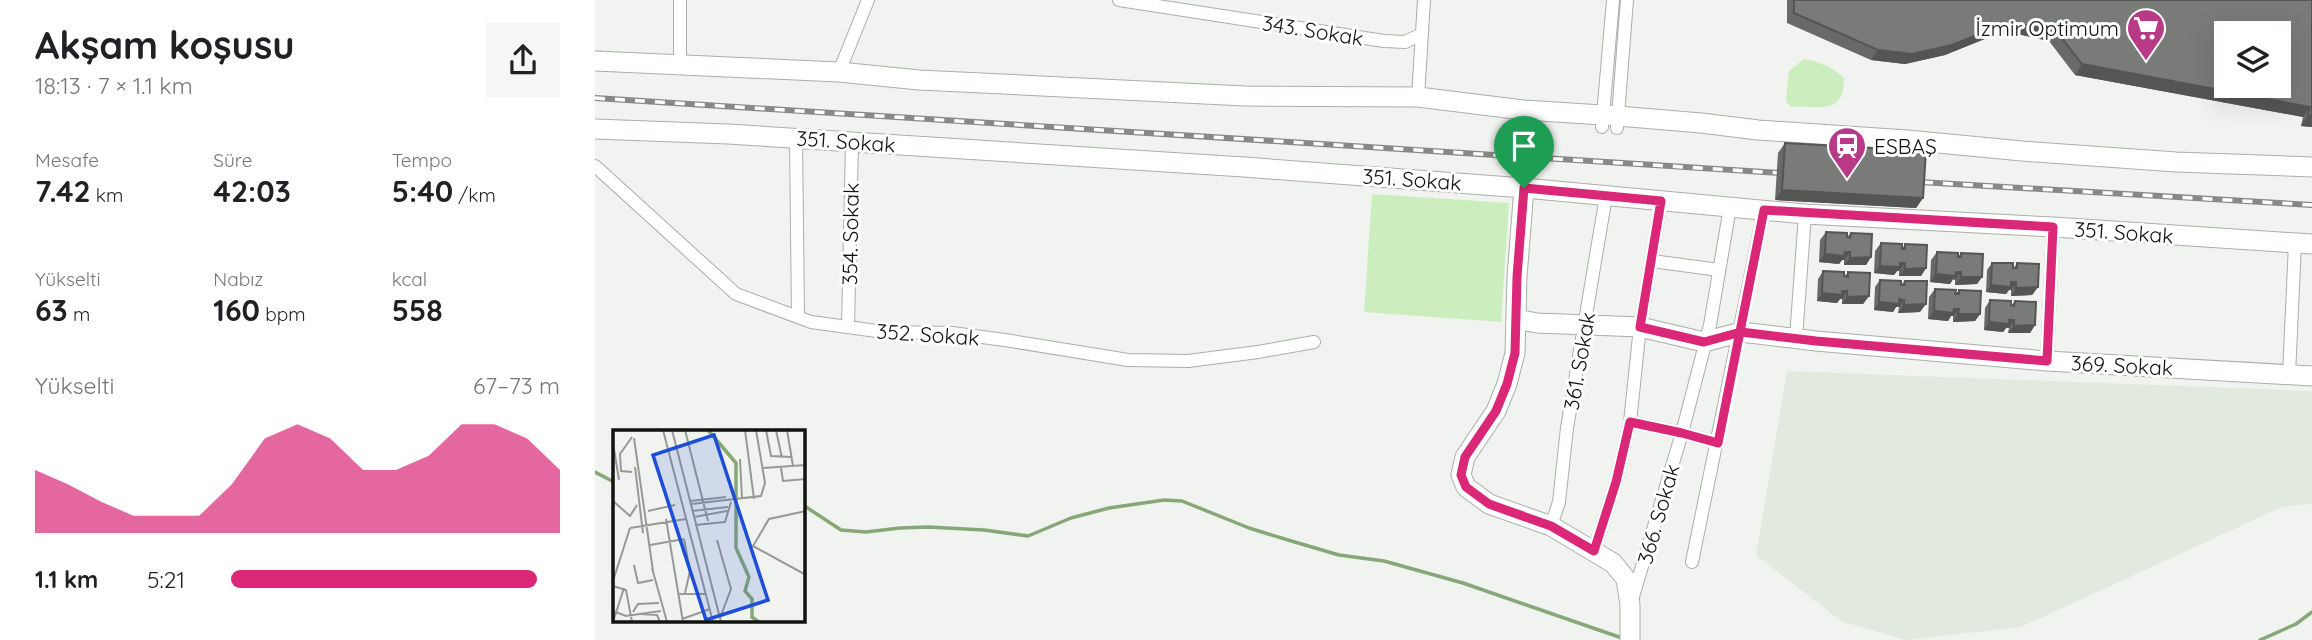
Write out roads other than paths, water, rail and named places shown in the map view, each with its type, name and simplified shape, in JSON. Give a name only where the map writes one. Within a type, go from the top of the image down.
[{"type":"street","points":[[680,0],[680,65]]},
{"type":"street","points":[[839,72],[869,0]]},
{"type":"street","name":"343. Sokak","points":[[1119,0],[1384,41],[1405,42],[1422,34]]},
{"type":"street","points":[[1418,97],[1424,0]]},
{"type":"street","points":[[1610,121],[1613,0]]},
{"type":"street","points":[[1610,121],[1627,0]]},
{"type":"street","points":[[595,61],[839,72],[919,80],[1245,96],[1418,97],[1610,121],[1740,128],[2163,161],[2312,167]]},
{"type":"street","name":"351. Sokak","points":[[595,129],[796,138],[1524,188],[1805,214],[2304,244]]},
{"type":"street","points":[[796,138],[798,317]]},
{"type":"street","name":"354. Sokak","points":[[848,327],[852,142]]},
{"type":"street","name":"352. Sokak","points":[[595,166],[736,295],[811,322],[884,332],[952,333],[1128,360],[1188,361],[1314,342]]},
{"type":"street","points":[[1524,188],[1515,353],[1496,411],[1465,457],[1461,475],[1466,487],[1489,504],[1551,526],[1613,563],[1626,579],[1630,605],[1630,640]]},
{"type":"street","name":"361. Sokak","points":[[1551,526],[1559,502],[1567,428],[1606,196]]},
{"type":"street","points":[[1594,551],[1616,482],[1630,422],[1640,327],[1661,201]]},
{"type":"street","name":"366. Sokak","points":[[1630,605],[1682,433],[1710,325],[1730,207]]},
{"type":"street","points":[[1692,562],[1764,210]]},
{"type":"street","points":[[1796,338],[1805,214]]},
{"type":"street","points":[[2047,361],[2053,227]]},
{"type":"street","points":[[2289,375],[2304,244]]},
{"type":"street","points":[[1652,261],[1719,270]]},
{"type":"street","name":"369. Sokak","points":[[1516,319],[1537,323],[1640,327],[1704,342],[1741,332],[2047,361],[2312,376]]},
{"type":"street","points":[[1630,422],[1718,443]]},
{"type":"waterway","points":[[595,472],[613,481]]},
{"type":"waterway","points":[[805,506],[841,530],[866,532],[928,527],[1028,536],[1071,518],[1109,508],[1164,500],[1182,501],[1249,528],[1339,555],[1384,561],[1463,583],[1622,638]]},
{"type":"waterway","points":[[2260,640],[2296,624],[2312,612]]},
{"type":"railway","points":[[595,98],[1795,174]]},
{"type":"railway","points":[[1903,181],[2312,205]]},
{"type":"place","name":"İzmir Optimum","points":[[2146,62]]},
{"type":"place","name":"ESBAŞ","points":[[1847,180]]}]
